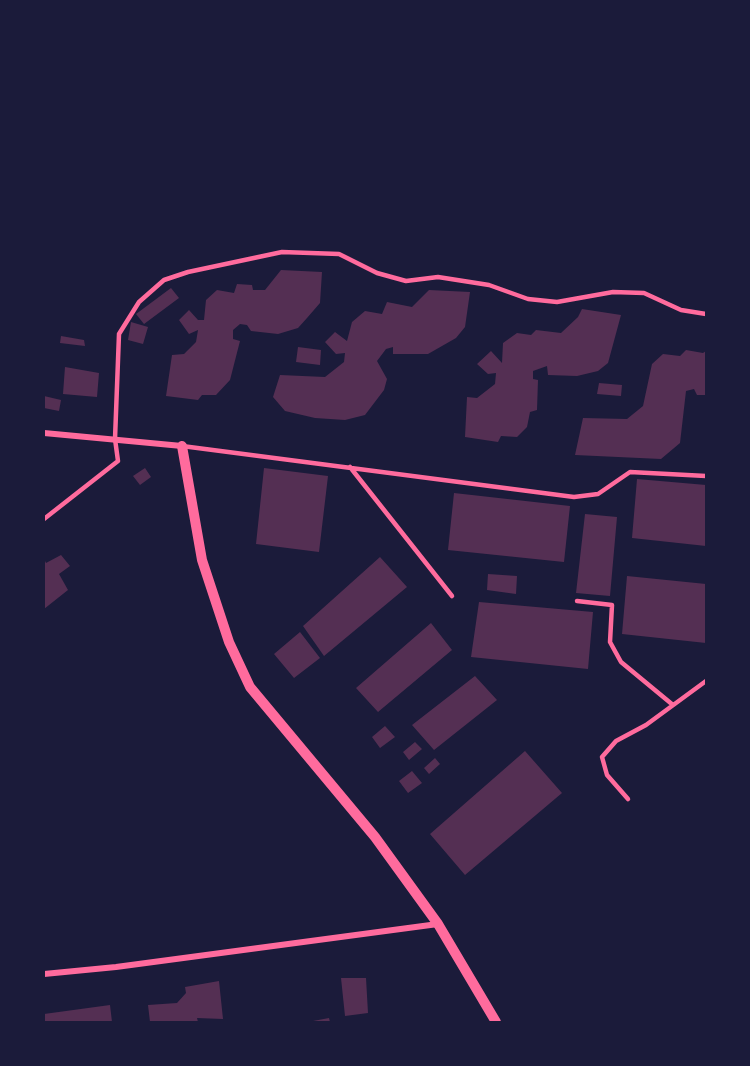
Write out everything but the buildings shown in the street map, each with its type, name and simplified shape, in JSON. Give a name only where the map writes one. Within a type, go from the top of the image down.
[{"type":"street","points":[[44,433],[182,446],[202,560],[229,642],[250,687],[375,837],[438,924],[496,1023]]},
{"type":"street","points":[[44,974],[128,966],[438,924]]},
{"type":"lane","points":[[44,519],[118,460],[115,439],[119,333],[139,302],[164,280],[188,272],[282,252],[339,254],[378,273],[406,281],[438,277],[489,285],[528,299],[558,302],[613,292],[644,293],[681,310],[706,314]]},
{"type":"lane","points":[[182,446],[574,497],[598,494],[630,472],[706,476]]},
{"type":"lane","points":[[350,467],[452,596]]},
{"type":"lane","points":[[577,601],[612,605],[610,642],[621,662],[673,705]]},
{"type":"lane","points":[[628,799],[607,775],[602,758],[616,741],[645,725],[706,681]]}]
